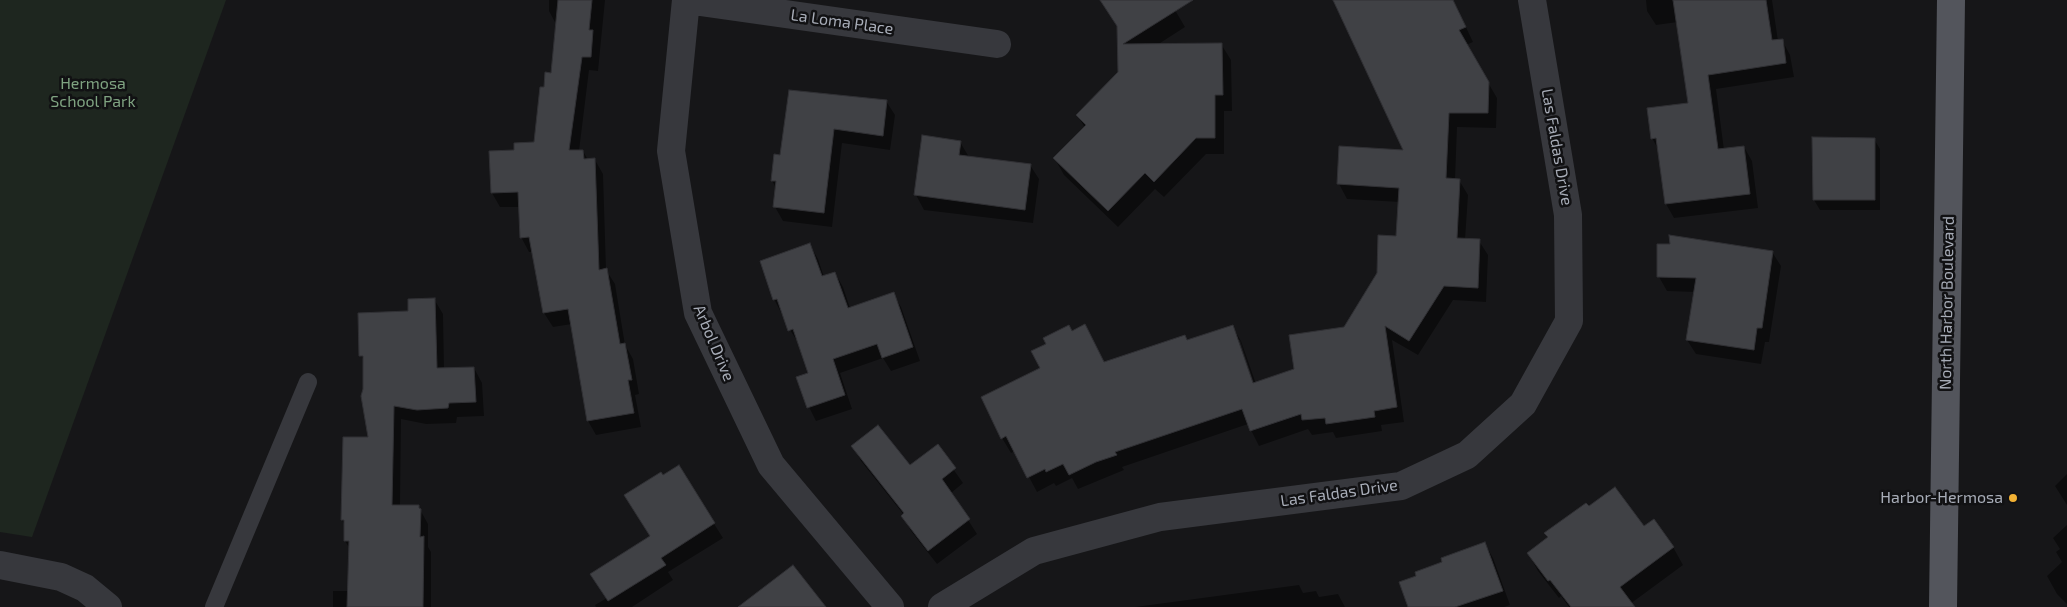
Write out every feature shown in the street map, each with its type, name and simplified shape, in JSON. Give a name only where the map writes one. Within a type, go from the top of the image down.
[{"type":"main road","name":"North Harbor Boulevard","points":[[1943,607],[1951,0]]},
{"type":"street","name":"La Loma Place","points":[[686,0],[997,44]]},
{"type":"street","name":"Arbol Drive","points":[[686,0],[671,151],[698,312],[771,465],[890,607]]},
{"type":"street","name":"Las Faldas Drive","points":[[942,607],[1034,551],[1160,517],[1401,486],[1467,455],[1523,404],[1569,320],[1568,215],[1532,0]]},
{"type":"street","points":[[0,565],[60,577],[84,588],[108,607]]},
{"type":"lane","points":[[214,607],[308,382]]},
{"type":"green space","name":"Hermosa School Park","points":[[0,0],[226,0],[32,537],[0,532]]},
{"type":"building","points":[[558,0],[592,0],[589,30],[593,30],[591,57],[582,57],[569,150],[583,150],[584,159],[595,158],[599,270],[607,268],[620,344],[625,343],[632,380],[628,380],[634,413],[587,421],[568,309],[543,313],[529,237],[520,238],[518,192],[491,193],[489,151],[514,150],[514,143],[534,142],[540,87],[544,87],[545,72],[551,73]]},
{"type":"building","points":[[1100,0],[1193,0],[1123,44],[1222,43],[1223,95],[1215,95],[1215,138],[1196,138],[1154,182],[1145,173],[1108,211],[1053,158],[1086,125],[1076,115],[1118,72],[1117,26]]},
{"type":"building","points":[[1333,0],[1453,0],[1466,27],[1459,30],[1489,82],[1488,113],[1449,113],[1446,178],[1460,179],[1457,238],[1480,239],[1478,288],[1444,286],[1409,341],[1385,326],[1397,407],[1374,411],[1375,417],[1326,424],[1325,418],[1302,420],[1301,414],[1250,431],[1242,409],[1115,452],[1117,455],[1096,462],[1069,475],[1063,464],[1046,472],[1045,469],[1027,478],[1006,436],[1001,439],[981,397],[1040,368],[1031,351],[1046,344],[1043,338],[1069,325],[1072,331],[1085,324],[1104,362],[1185,335],[1187,340],[1233,325],[1253,383],[1294,369],[1289,335],[1344,327],[1377,273],[1378,235],[1396,236],[1399,188],[1337,184],[1339,146],[1403,150]]},
{"type":"building","points":[[1673,0],[1766,0],[1772,40],[1783,39],[1786,63],[1708,75],[1718,149],[1744,146],[1750,194],[1665,204],[1656,138],[1651,139],[1647,108],[1688,103]]},
{"type":"building","points":[[789,90],[887,100],[883,136],[834,129],[824,213],[773,207],[776,181],[771,181],[774,154],[780,155]]},
{"type":"building","points":[[922,135],[961,141],[959,155],[1031,164],[1025,210],[914,195]]},
{"type":"building","points":[[1812,137],[1875,138],[1875,200],[1813,200]]},
{"type":"building","points":[[1669,235],[1773,251],[1762,328],[1757,328],[1754,350],[1686,340],[1696,278],[1657,277],[1657,244],[1670,244]]},
{"type":"building","points":[[810,243],[822,276],[835,272],[848,308],[894,292],[913,347],[882,358],[877,344],[833,359],[845,395],[807,408],[796,377],[808,373],[793,329],[788,331],[777,299],[773,300],[760,261]]},
{"type":"building","points":[[435,298],[437,368],[474,367],[476,402],[449,403],[448,408],[417,410],[394,406],[392,505],[419,505],[421,509],[420,537],[424,536],[423,607],[347,607],[349,541],[344,541],[344,520],[341,520],[343,437],[368,437],[361,396],[363,389],[363,356],[359,356],[358,313],[408,311],[408,299]]},
{"type":"building","points":[[878,425],[910,465],[938,444],[956,468],[942,479],[970,519],[928,551],[901,516],[904,513],[851,446]]},
{"type":"building","points":[[679,465],[715,523],[661,558],[666,565],[608,601],[590,574],[650,536],[624,495],[661,472],[663,475]]},
{"type":"building","points":[[1615,487],[1644,526],[1654,519],[1674,547],[1620,587],[1635,607],[1571,607],[1527,553],[1548,537],[1544,533],[1586,503],[1589,506]]},
{"type":"building","points":[[1485,542],[1503,591],[1455,607],[1408,607],[1399,582],[1416,576],[1415,572],[1442,562],[1441,558]]},
{"type":"building","points":[[793,565],[826,607],[738,607]]},
{"type":"place","name":"Harbor-Hermosa","points":[[2013,498]]}]
